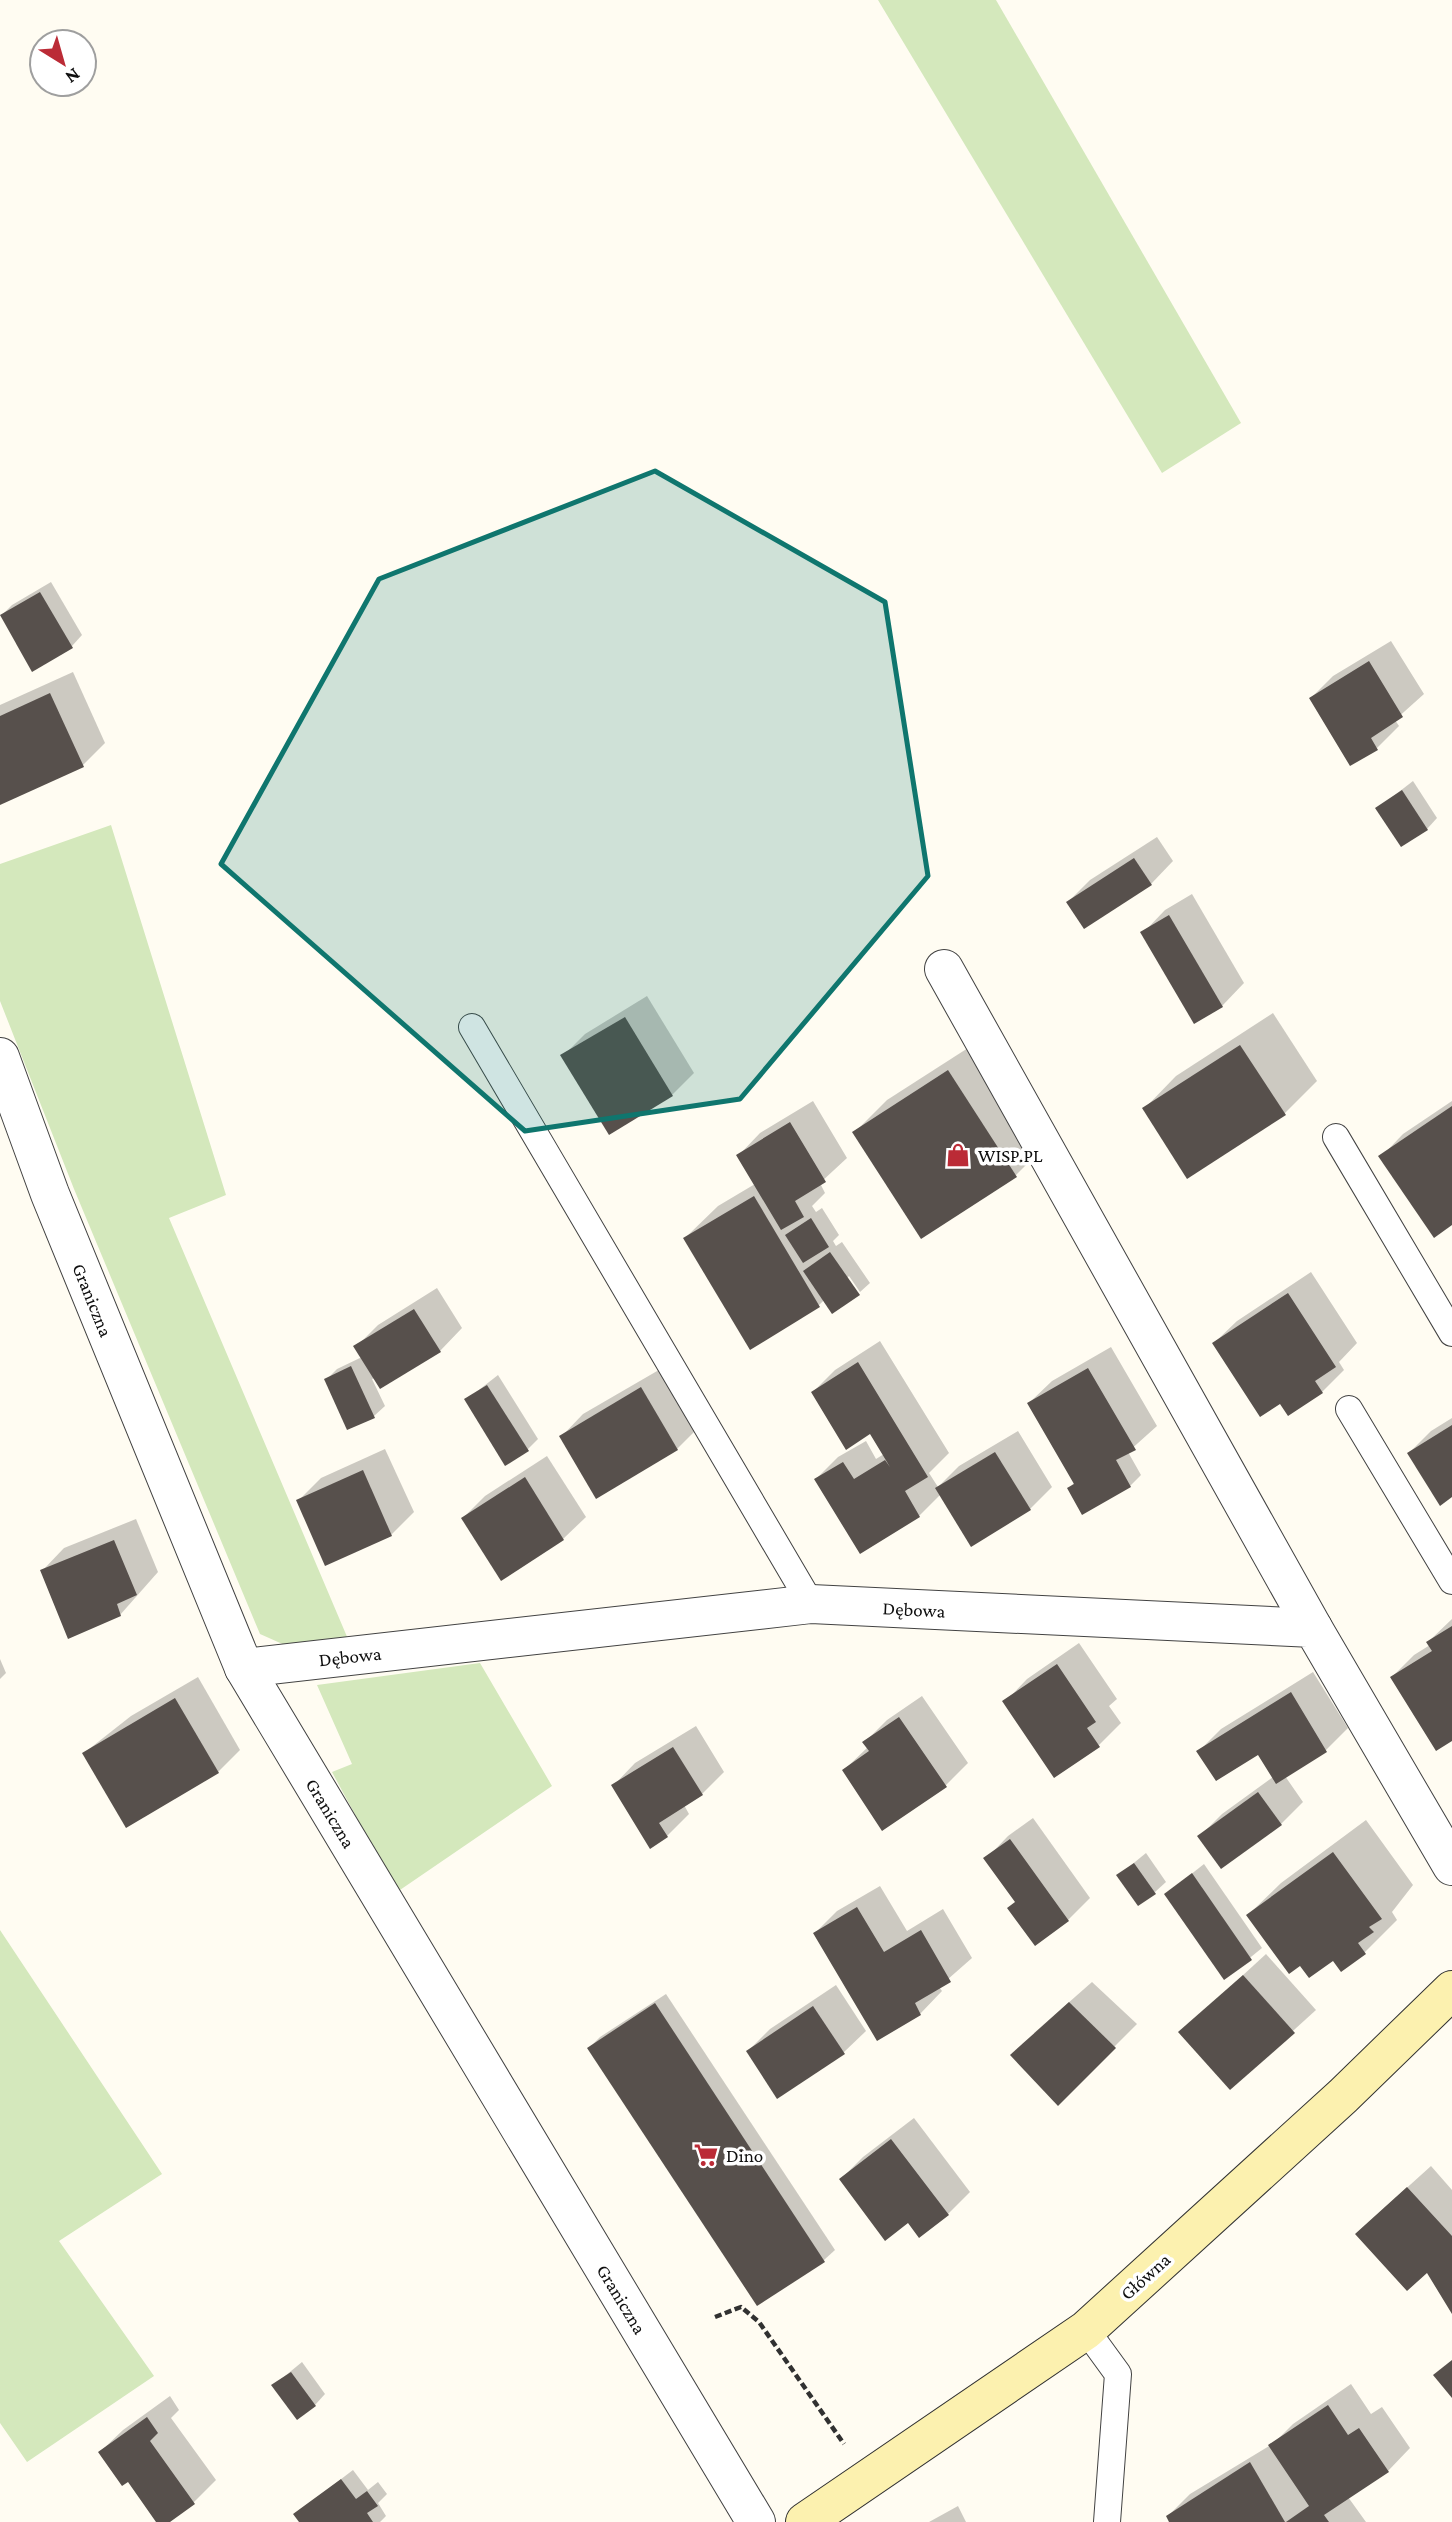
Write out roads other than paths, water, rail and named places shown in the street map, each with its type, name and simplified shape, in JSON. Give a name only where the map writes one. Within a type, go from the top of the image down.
[{"type":"main road","name":"Główna","points":[[805,2522],[1086,2330],[1343,2096],[1452,1990]]},
{"type":"street","points":[[944,969],[1313,1628],[1452,1866]]},
{"type":"street","name":"Graniczna","points":[[0,1058],[50,1194],[244,1668],[756,2522]]},
{"type":"street","name":"Dębowa","points":[[244,1668],[811,1604],[1313,1628]]},
{"type":"lane","points":[[472,1027],[811,1604]]},
{"type":"lane","points":[[1336,1137],[1452,1334]]},
{"type":"lane","points":[[1349,1409],[1452,1581]]},
{"type":"lane","points":[[1086,2330],[1118,2374],[1107,2522]]},
{"type":"place","name":"WISP.PL","points":[[958,1155]]},
{"type":"place","name":"Dino","points":[[706,2155]]}]
